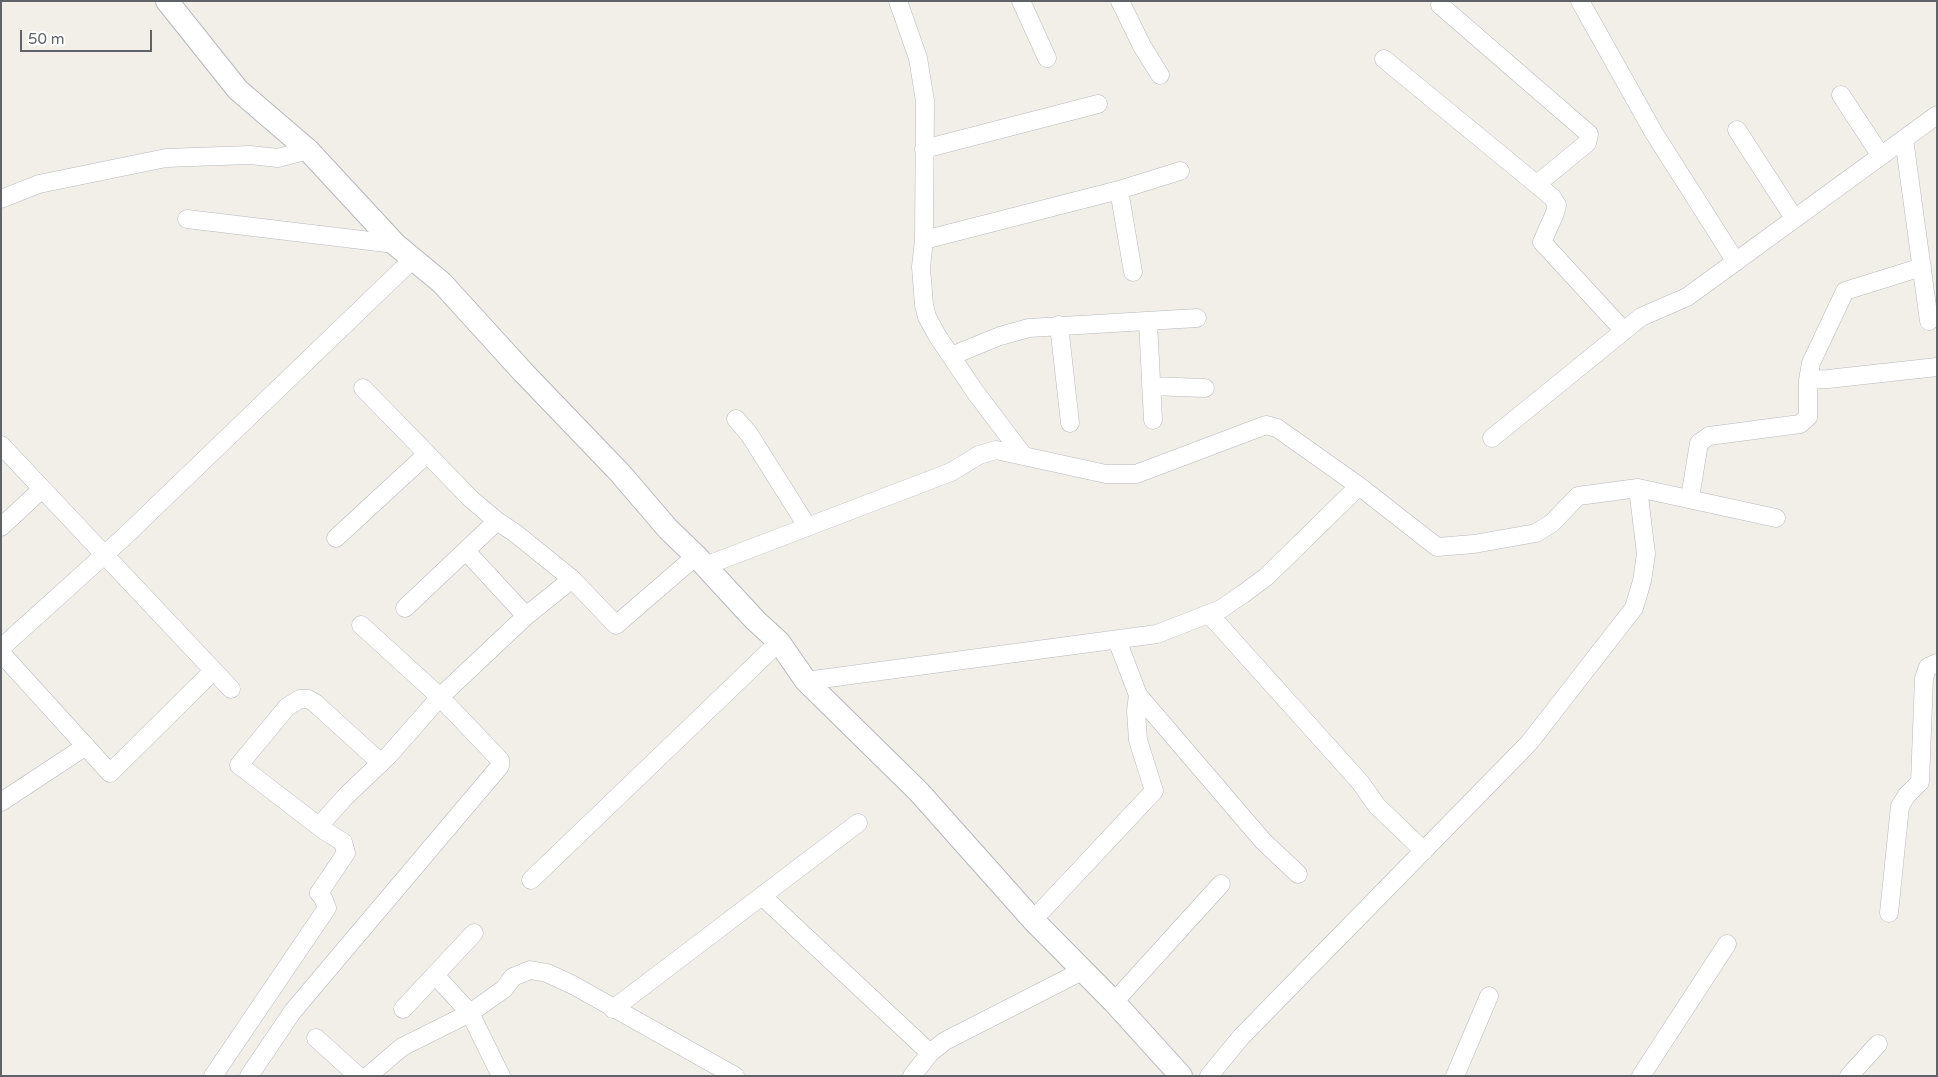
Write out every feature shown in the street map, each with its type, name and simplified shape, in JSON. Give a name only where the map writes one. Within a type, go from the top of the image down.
[{"type":"street","points":[[167,1],[238,90],[308,150],[395,244],[442,283],[523,372],[620,473],[668,530],[700,561],[754,620],[779,642],[806,681],[914,786],[1033,920],[1114,1002],[1181,1076]]},
{"type":"street","points":[[898,1],[918,58],[925,101],[924,240],[921,267],[927,318],[976,393],[1023,455]]},
{"type":"street","points":[[1021,1],[1047,58]]},
{"type":"street","points":[[1120,1],[1142,46],[1160,75]]},
{"type":"street","points":[[1580,1],[1654,133],[1736,262]]},
{"type":"street","points":[[1440,5],[1589,134],[1587,142],[1537,184]]},
{"type":"street","points":[[1384,59],[1552,197],[1557,205],[1542,242],[1624,331]]},
{"type":"street","points":[[1841,95],[1882,156]]},
{"type":"street","points":[[924,149],[1098,104]]},
{"type":"street","points":[[1492,438],[1641,317],[1687,297],[1937,115]]},
{"type":"street","points":[[1737,130],[1794,218]]},
{"type":"street","points":[[1904,139],[1929,321]]},
{"type":"street","points":[[1,199],[39,184],[166,158],[250,155],[278,158],[308,150]]},
{"type":"street","points":[[924,240],[1119,190],[1180,171]]},
{"type":"street","points":[[1119,190],[1133,272]]},
{"type":"street","points":[[187,219],[395,244]]},
{"type":"street","points":[[1,648],[104,555],[413,259]]},
{"type":"street","points":[[1690,498],[1699,443],[1709,436],[1800,424],[1808,417],[1808,380],[1811,363],[1845,291],[1922,267]]},
{"type":"street","points":[[951,356],[1000,336],[1029,328],[1197,318]]},
{"type":"street","points":[[1148,321],[1153,420]]},
{"type":"street","points":[[1059,325],[1070,424]]},
{"type":"street","points":[[1808,380],[1937,367]]},
{"type":"street","points":[[1151,386],[1204,388]]},
{"type":"street","points":[[363,388],[471,499],[572,579],[616,625],[700,561],[807,526],[951,472],[979,455],[996,450],[1106,474],[1136,474],[1266,425],[1277,428],[1359,486],[1437,547],[1474,544],[1536,533],[1552,524],[1578,496],[1638,488],[1776,518]]},
{"type":"street","points":[[736,419],[749,434],[807,526]]},
{"type":"street","points":[[1,444],[230,689]]},
{"type":"street","points":[[336,538],[427,454]]},
{"type":"street","points":[[806,681],[1157,634],[1221,609],[1266,577],[1359,486]]},
{"type":"street","points":[[1,527],[42,488]]},
{"type":"street","points":[[1209,1076],[1241,1037],[1529,743],[1634,608],[1642,581],[1646,554],[1638,488]]},
{"type":"street","points":[[405,608],[497,521]]},
{"type":"street","points":[[466,551],[526,616]]},
{"type":"street","points":[[319,826],[346,796],[381,763],[440,697],[526,616],[572,579]]},
{"type":"street","points":[[1209,614],[1360,782],[1377,806],[1424,851]]},
{"type":"street","points":[[249,1076],[293,1011],[500,766],[500,760],[440,697],[361,625]]},
{"type":"street","points":[[1117,640],[1138,695],[1263,841],[1298,874]]},
{"type":"street","points":[[532,880],[779,642]]},
{"type":"street","points":[[1,653],[110,773],[214,670]]},
{"type":"street","points":[[1889,912],[1900,806],[1908,794],[1920,782],[1924,678],[1928,667],[1937,663]]},
{"type":"street","points":[[1033,920],[1154,791],[1138,740],[1136,711],[1138,695]]},
{"type":"street","points":[[213,1076],[327,908],[323,898],[318,893],[346,853],[344,842],[319,826],[239,765],[287,707],[300,699],[308,699],[315,703],[381,763]]},
{"type":"street","points":[[1,802],[86,746]]},
{"type":"street","points":[[613,1009],[858,823]]},
{"type":"street","points":[[1114,1002],[1222,884]]},
{"type":"street","points":[[762,896],[930,1053]]},
{"type":"street","points":[[404,1009],[474,933]]},
{"type":"street","points":[[1641,1076],[1727,944]]},
{"type":"street","points":[[368,1076],[402,1047],[470,1013],[504,989],[513,977],[530,970],[547,973],[573,985],[735,1076]]},
{"type":"street","points":[[912,1076],[930,1053],[945,1041],[1082,971]]},
{"type":"street","points":[[435,975],[470,1013],[501,1076]]},
{"type":"street","points":[[1455,1076],[1489,996]]},
{"type":"street","points":[[316,1038],[358,1076]]},
{"type":"street","points":[[1849,1076],[1878,1044]]}]
